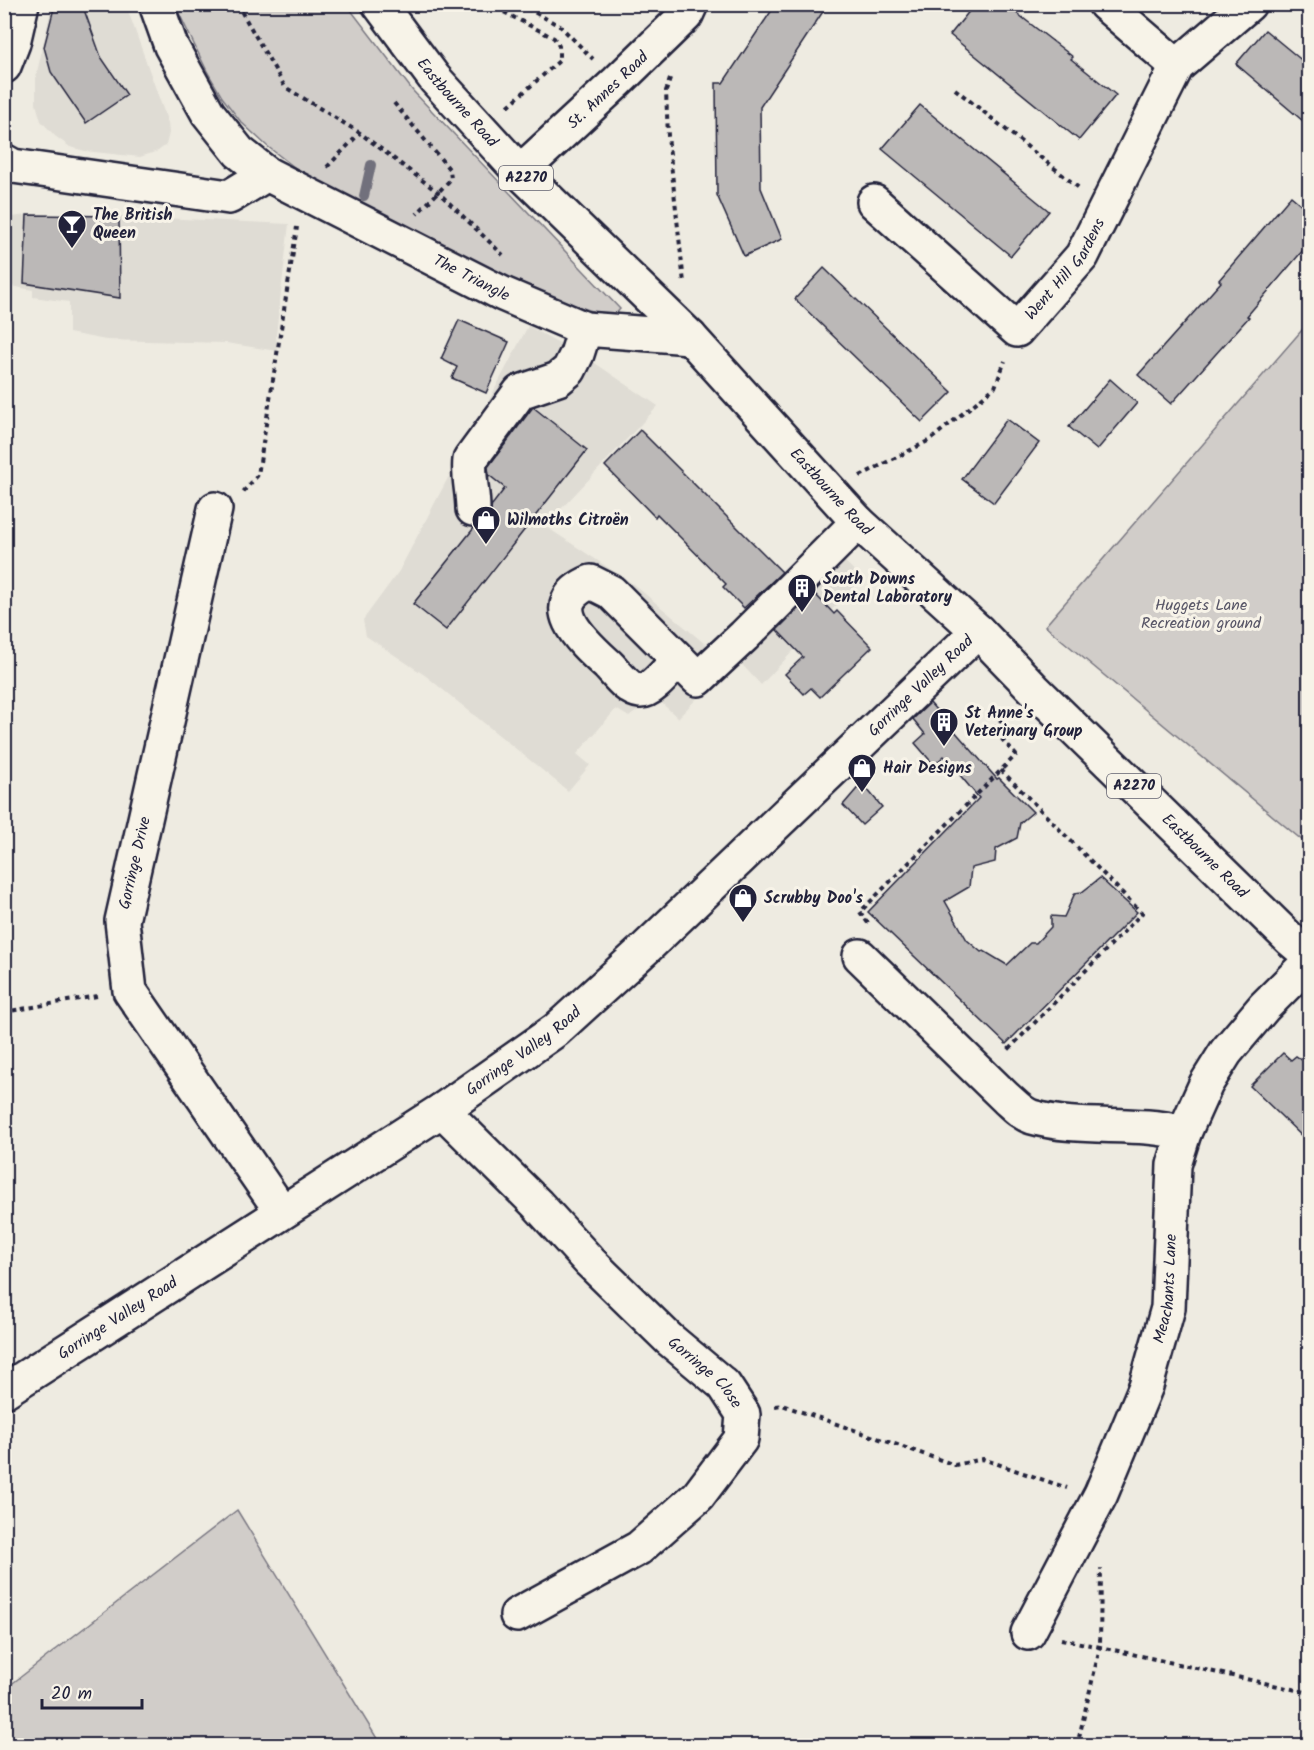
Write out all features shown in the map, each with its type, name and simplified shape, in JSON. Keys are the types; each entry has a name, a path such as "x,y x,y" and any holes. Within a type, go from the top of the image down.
{"street":[{"path":"4,66 13,43 22,4"},
{"name":"The Triangle","path":"156,4 171,46 208,112 239,152 267,174 503,294 585,329 690,337"},
{"name":"Eastbourne Road","path":"379,4 435,79 520,172 690,337 858,522 978,631 1034,689 1310,956"},
{"name":"St. Annes Road","path":"520,172 686,15 691,4"},
{"path":"1105,4 1177,66"},
{"name":"Went Hill Gardens","path":"874,202 1017,330 1082,256 1177,66 1249,4"},
{"path":"4,161 13,166 229,197 267,174"},
{"path":"473,508 473,490 468,473 470,460 520,392 558,379 569,370 585,329"},
{"name":"Gorringe Drive","path":"213,519 122,921 130,991 282,1212"},
{"path":"678,660 698,680 858,522"},
{"name":"Gorringe Valley Road","path":"4,1391 442,1110 556,1030 647,947 978,631"},
{"path":"860,956 982,1076 1030,1116 1073,1123 1161,1127 1184,1133"},
{"name":"Meachants Lane","path":"1028,1633 1099,1499 1146,1386 1168,1308 1174,1165 1184,1133 1206,1084 1226,1052 1264,1007 1310,961"},
{"name":"Gorringe Close","path":"442,1110 537,1204 590,1263 669,1339 724,1385 743,1414 741,1439 698,1496 682,1511 639,1548 517,1616"}],"path":[{"path":"237,4 285,87 360,133 439,193 511,262"},
{"path":"481,129 546,75 559,61 561,54 554,38 488,4"},
{"path":"519,4 560,26 617,82"},
{"path":"673,70 666,91 668,136 690,337"},
{"path":"955,89 1105,209"},
{"path":"394,103 450,170 451,179 439,193"},
{"path":"213,519 258,475 302,192 360,133"},
{"path":"830,491 930,440 995,387 1017,330"},
{"path":"860,956 868,922 860,912 1016,755 993,729 1034,689"},
{"path":"982,1076 1142,913 1001,770"},
{"path":"4,1012 130,991"},
{"path":"743,1414 782,1404 955,1466 983,1459 1099,1499"},
{"path":"1077,1746 1100,1647 1101,1566"},
{"path":"1100,1647 1310,1693"}],"shaded area":[{"path":"52,5 126,5 168,123 169,133 166,145 158,151 140,157 85,151 70,147 55,136 41,121 36,104 36,77"},
{"path":"27,215 119,216 289,224 276,335 277,351 226,343 106,340 69,333 69,302 33,297 33,290 5,285 5,218"},
{"path":"528,326 589,359 658,406 545,526 633,584 716,653 819,537 862,578 761,685 736,658 678,718 655,697 629,717 616,709 577,754 590,765 568,791 426,676 366,636 363,620 399,571"}],"green space":[{"path":"175,5 347,5 413,91 620,309 614,316 571,304 506,276 307,177 241,122 222,97 207,71"},
{"name":"Huggets Lane Recreation ground","path":"1309,322 1309,846 1045,626"},
{"path":"237,1510 381,1745 5,1745 5,1689"}],"building":[{"path":"55,4 82,4 101,57 127,95 86,123 51,72 44,47"},
{"path":"776,4 828,4 760,107 761,188 782,239 744,256 717,195 716,83 723,83"},
{"path":"975,4 1005,4 1073,57 1071,59 1116,95 1079,140 950,35"},
{"path":"1265,30 1310,67 1310,127 1236,64"},
{"path":"920,105 1049,211 1011,256 882,149"},
{"path":"1291,196 1310,212 1310,242 1247,316 1249,317 1171,404 1138,375 1221,282 1219,280"},
{"name":"The British Queen","path":"27,215 119,216 120,298 24,283"},
{"path":"824,268 952,392 922,422 795,299"},
{"path":"459,320 509,342 486,393 452,378 457,367 441,359"},
{"path":"1110,379 1137,403 1097,450 1069,427"},
{"name":"Wilmoths Citroën","path":"533,407 587,450 446,630 413,604 474,528 482,525 489,518 492,505 505,488 489,475 488,467"},
{"path":"1007,419 1039,443 994,503 962,479"},
{"path":"640,430 782,572 744,608 723,587 726,584 657,514 655,517 605,466"},
{"path":"814,593 834,614 837,611 872,647 820,697 811,688 804,694 785,674 803,657 777,630"},
{"path":"930,703 997,779 999,778 1033,812 1020,823 1017,838 996,849 995,862 971,868 969,887 945,901 967,940 981,952 984,951 1007,965 1030,943 1036,943 1051,927 1051,916 1064,917 1075,893 1082,892 1100,878 1137,912 1006,1044 868,912 979,798 944,756 934,765 915,743 925,734 913,719"},
{"name":"Hair Designs","path":"862,783 882,807 862,825 843,805"},
{"path":"1283,1053 1291,1060 1296,1056 1310,1066 1310,1144 1250,1086"}],"waterway":[{"path":"364,196 371,165"}],"place":[{"name":"The British Queen","path":"72,250"},
{"name":"Wilmoths Citroën","path":"486,546"},
{"name":"South Downs Dental Laboratory","path":"802,614"},
{"name":"St Anne's Veterinary Group","path":"944,748"},
{"name":"Hair Designs","path":"862,794"},
{"name":"Scrubby Doo's","path":"743,924"}]}
